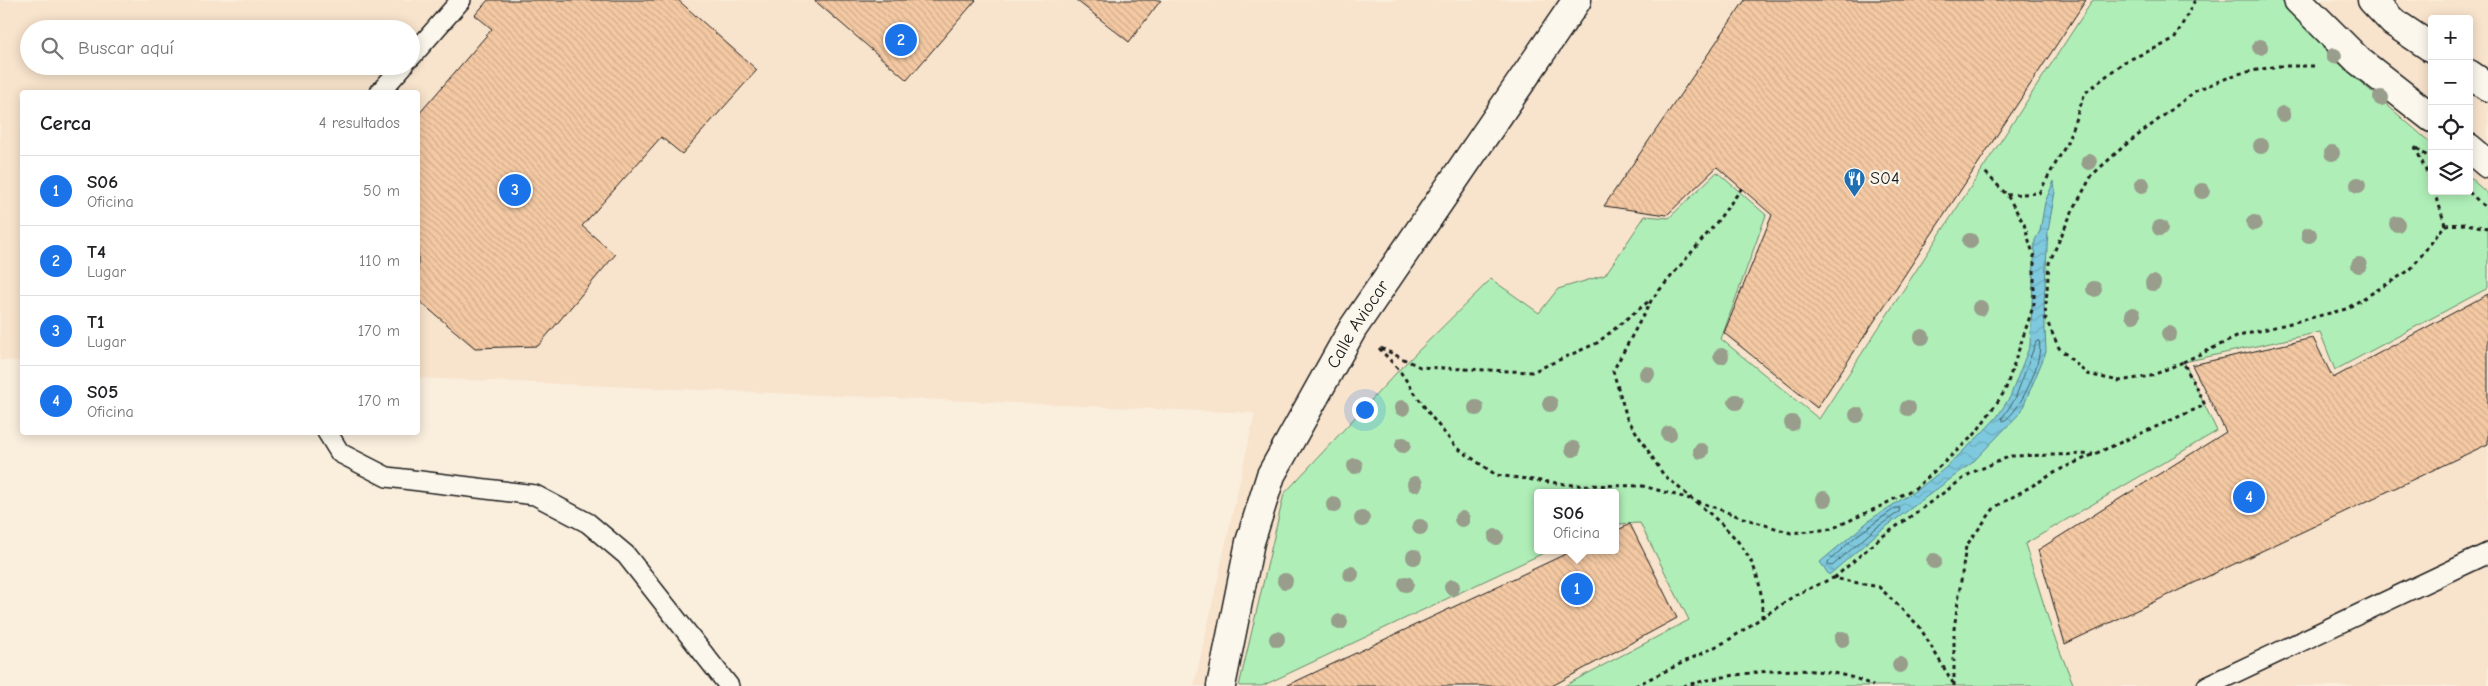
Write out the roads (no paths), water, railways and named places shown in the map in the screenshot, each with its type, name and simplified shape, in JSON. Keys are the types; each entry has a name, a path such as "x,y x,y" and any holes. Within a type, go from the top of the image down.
{"street":[{"name":"Calle Aviocar","path":"1222,686 1250,542 1271,475 1353,328 1577,0"},
{"path":"2298,0 2358,60 2428,115"},
{"path":"2372,0 2393,22 2428,45"},
{"path":"2473,77 2488,87"},
{"path":"2471,150 2488,164"}],"lane":[{"path":"420,47 461,0"},
{"path":"382,90 395,75"},
{"path":"329,435 340,454 387,477 536,495 588,523 626,555 729,686"},
{"path":"2207,686 2488,553"}],"water":[{"path":"2054,181 2055,192 2048,231 2044,304 2046,352 2021,412 1972,463 1879,532 1829,575 1820,562 1871,519 1921,487 1944,469 1997,417 2010,397 2030,345 2035,240 2040,231 2045,202"}],"place":[{"name":"T4","path":"901,40"},
{"name":"T1","path":"515,190"},
{"name":"S04","path":"1854,197"},
{"name":"S05","path":"2249,497"},
{"name":"S06","path":"1577,589"}]}
